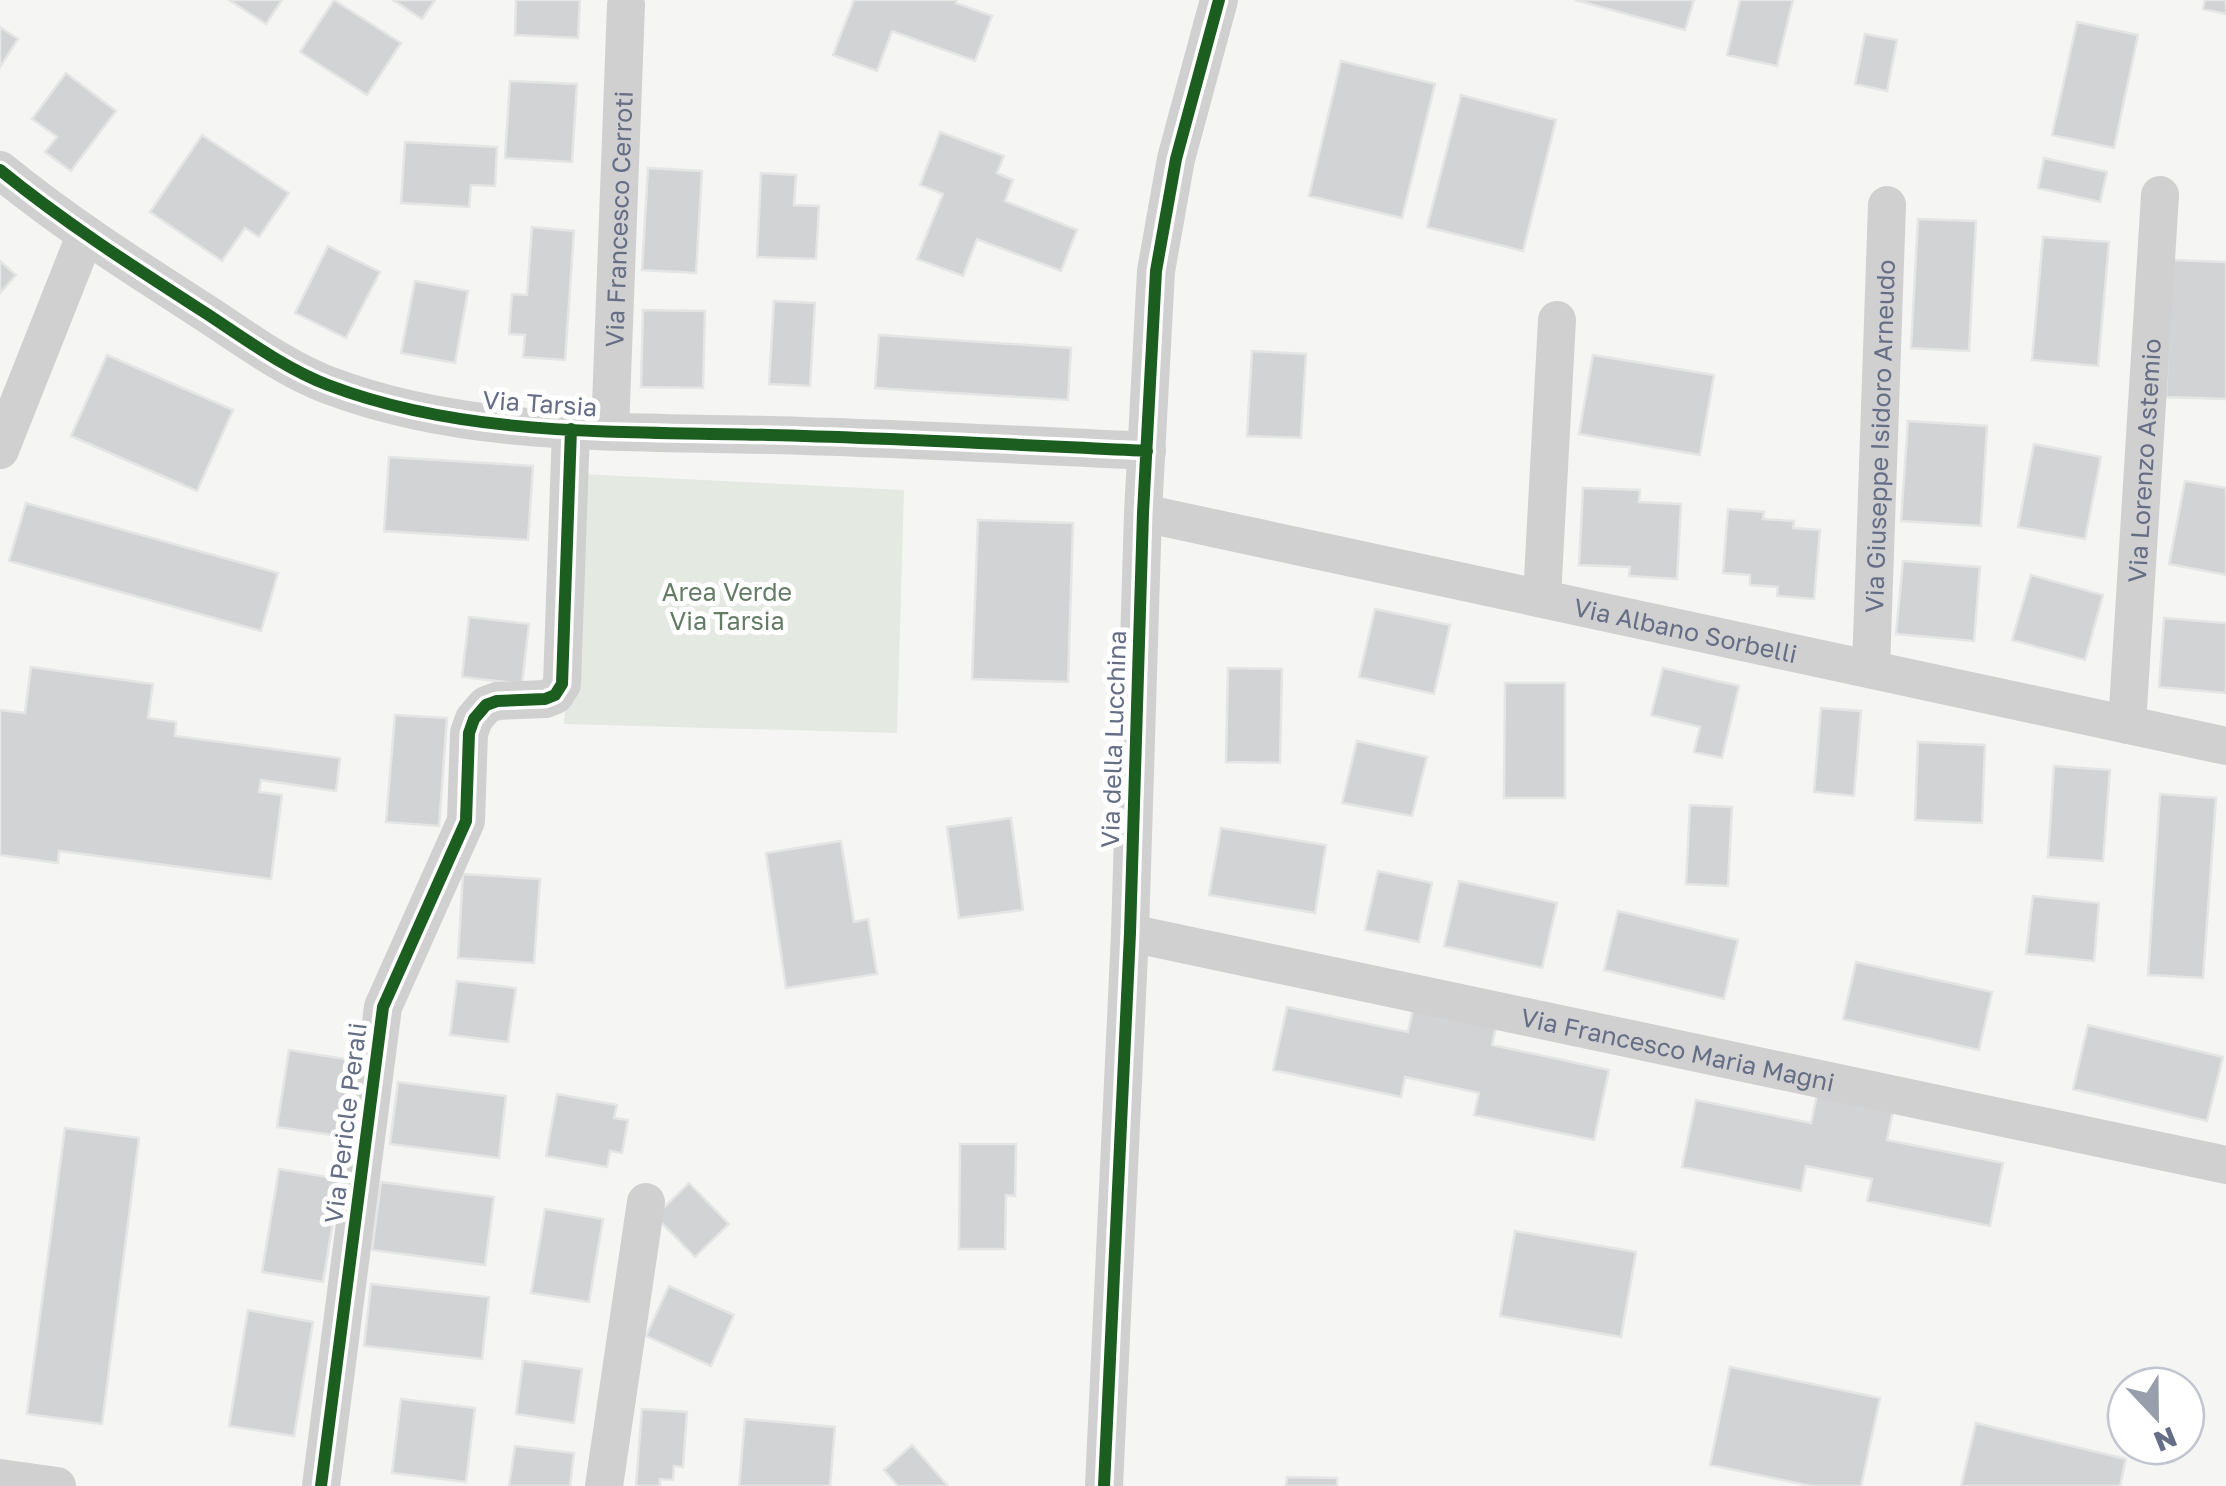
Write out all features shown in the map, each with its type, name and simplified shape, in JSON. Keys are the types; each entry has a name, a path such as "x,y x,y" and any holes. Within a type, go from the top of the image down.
{"street":[{"name":"Via della Lucchina","path":"1104,1486 1130,934 1143,513 1160,240 1176,160 1219,0"},
{"name":"Via Francesco Cerroti","path":"610,431 626,5"},
{"name":"Via Tarsia","path":"0,170 85,236 270,354 326,384 450,418 610,431 873,438 1147,452"},
{"name":"Via Lorenzo Astemio","path":"2128,724 2160,195"},
{"name":"Via Giuseppe Isidoro Arneudo","path":"1871,668 1887,205"},
{"path":"0,450 85,236"},
{"path":"1542,597 1557,320"},
{"name":"Via Pericle Perali","path":"322,1486 383,1007 466,822 474,719 497,701 542,700 554,695 562,684 572,429"},
{"name":"Via Albano Sorbelli","path":"1143,513 2226,746"},
{"name":"Via Francesco Maria Magni","path":"1130,934 2226,1165"},
{"path":"604,1486 646,1202"},
{"path":"0,1478 57,1486"}],"green space":[{"name":"Area Verde Via Tarsia","path":"581,474 904,490 897,733 564,724"}],"building":[{"path":"229,0 282,0 266,24"},
{"path":"334,0 401,43 367,95 300,52"},
{"path":"393,0 435,0 422,19"},
{"path":"516,0 580,0 578,38 515,35"},
{"path":"854,0 957,0 956,3 992,16 975,61 892,31 877,71 833,55"},
{"path":"1575,0 1694,0 1685,30"},
{"path":"1740,0 1793,0 1777,66 1727,55"},
{"path":"2205,0 2226,0 2226,14 2203,9"},
{"path":"2077,22 2138,35 2114,148 2052,135"},
{"path":"0,27 18,39 0,67"},
{"path":"1865,34 1897,40 1887,91 1855,84"},
{"path":"1341,61 1435,84 1402,218 1309,196"},
{"path":"66,73 116,111 71,171 45,152 57,137 32,119"},
{"path":"510,81 577,84 572,162 505,158"},
{"path":"1461,95 1556,120 1523,251 1427,227"},
{"path":"940,132 1004,156 997,173 1013,180 1005,201 1077,230 1061,271 977,239 963,276 917,259 943,194 920,185"},
{"path":"202,135 289,193 259,237 245,228 222,261 150,212"},
{"path":"405,142 497,147 495,186 471,185 469,207 401,203"},
{"path":"2044,158 2107,172 2100,202 2038,188"},
{"path":"648,168 702,171 696,273 642,270"},
{"path":"761,173 796,175 794,205 819,206 816,259 757,257"},
{"path":"1918,219 1976,221 1969,351 1911,348"},
{"path":"532,227 574,231 565,360 523,357 525,335 509,334 512,294 527,295"},
{"path":"2043,237 2109,242 2098,366 2032,360"},
{"path":"328,246 380,272 346,338 295,313"},
{"path":"2172,260 2226,262 2226,399 2166,397"},
{"path":"0,261 16,275 0,293"},
{"path":"415,281 468,291 455,363 401,353"},
{"path":"774,301 815,303 810,386 769,384"},
{"path":"643,310 705,311 703,388 641,387"},
{"path":"879,335 1071,348 1068,400 875,388"},
{"path":"1252,351 1306,354 1301,438 1247,436"},
{"path":"107,355 233,410 197,491 71,436"},
{"path":"1593,355 1714,375 1700,455 1579,434"},
{"path":"1908,421 1987,426 1981,526 1901,521"},
{"path":"2034,444 2101,457 2085,539 2018,527"},
{"path":"389,457 533,466 528,540 384,531"},
{"path":"2185,481 2226,488 2226,575 2169,564"},
{"path":"1583,488 1640,490 1639,502 1681,504 1677,579 1629,576 1630,567 1579,565"},
{"path":"26,503 278,573 261,631 9,561"},
{"path":"1728,509 1764,512 1763,519 1794,521 1793,528 1820,530 1814,599 1777,596 1778,587 1750,585 1750,575 1723,573"},
{"path":"978,520 1073,523 1068,682 972,679"},
{"path":"1903,561 1980,567 1974,641 1896,634"},
{"path":"2031,575 2103,595 2085,660 2012,640"},
{"path":"1375,609 1450,625 1434,694 1359,677"},
{"path":"469,617 529,624 522,684 462,677"},
{"path":"2164,618 2226,623 2226,693 2159,687"},
{"path":"31,667 153,684 148,718 176,722 175,736 340,758 336,791 261,780 259,792 282,795 271,879 59,851 58,863 0,855 0,710 25,713"},
{"path":"1228,668 1282,669 1280,763 1226,762"},
{"path":"1663,668 1739,686 1722,758 1694,752 1700,727 1651,715"},
{"path":"1505,683 1565,683 1565,798 1504,798"},
{"path":"1821,708 1861,711 1854,796 1814,792"},
{"path":"395,715 447,718 439,826 386,822"},
{"path":"1357,741 1427,757 1412,816 1342,803"},
{"path":"1918,742 1985,745 1982,823 1915,820"},
{"path":"2054,766 2110,770 2103,861 2048,857"},
{"path":"2160,794 2216,798 2203,978 2148,975"},
{"path":"1690,805 1732,807 1728,886 1686,884"},
{"path":"1011,818 1023,910 959,918 947,827"},
{"path":"1221,828 1326,845 1315,913 1209,895"},
{"path":"841,841 854,922 868,919 877,974 786,988 766,853"},
{"path":"1378,871 1432,883 1419,942 1365,930"},
{"path":"463,874 540,879 534,963 458,958"},
{"path":"1459,881 1557,903 1542,968 1444,946"},
{"path":"2033,896 2099,903 2094,961 2026,954"},
{"path":"1618,911 1738,940 1724,999 1604,970"},
{"path":"1856,962 1992,992 1979,1050 1843,1019"},
{"path":"457,981 516,988 508,1042 450,1035"},
{"path":"1287,1007 1408,1032 1413,1009 1496,1027 1492,1045 1609,1070 1594,1140 1474,1115 1479,1093 1405,1077 1401,1097 1273,1070"},
{"path":"2088,1025 2223,1057 2207,1121 2073,1089"},
{"path":"289,1050 351,1060 339,1136 277,1127"},
{"path":"398,1082 506,1096 499,1158 390,1144"},
{"path":"557,1094 617,1105 614,1118 628,1120 622,1153 610,1151 607,1167 546,1156"},
{"path":"1817,1095 1893,1111 1887,1140 2003,1163 1990,1226 1867,1201 1872,1179 1806,1166 1801,1191 1682,1167 1696,1100 1811,1123"},
{"path":"65,1128 139,1138 102,1424 27,1414"},
{"path":"960,1144 1016,1144 1015,1196 1006,1195 1005,1249 959,1249"},
{"path":"279,1169 340,1179 323,1282 262,1272"},
{"path":"381,1182 494,1197 485,1265 372,1250"},
{"path":"689,1183 729,1224 695,1257 655,1216"},
{"path":"545,1209 603,1219 589,1302 531,1293"},
{"path":"1515,1231 1636,1252 1621,1337 1500,1316"},
{"path":"371,1284 489,1297 482,1359 364,1346"},
{"path":"669,1286 734,1315 711,1366 646,1336"},
{"path":"248,1310 313,1322 294,1436 229,1426"},
{"path":"523,1361 582,1369 574,1423 516,1414"},
{"path":"1730,1367 1880,1398 1861,1486 1812,1486 1710,1465"},
{"path":"401,1399 475,1408 466,1482 392,1473"},
{"path":"642,1409 687,1412 683,1467 674,1466 673,1480 660,1479 660,1486 636,1486"},
{"path":"745,1419 835,1427 830,1486 739,1486"},
{"path":"1976,1423 2106,1454 2106,1466 2124,1466 2120,1486 1961,1486"},
{"path":"912,1445 948,1486 898,1486 884,1470"},
{"path":"515,1446 574,1453 570,1486 509,1486"},
{"path":"1287,1477 1337,1478 1337,1486 1286,1486"}],"cycle path":[{"path":"1104,1486 1156,271 1176,159 1219,0"},
{"path":"0,170 100,244 264,352 328,385 381,402 435,415 546,428 1147,451"},
{"path":"321,1486 383,1007 466,821 469,733 474,719 486,705 545,699 555,695 562,684 571,429"}]}
